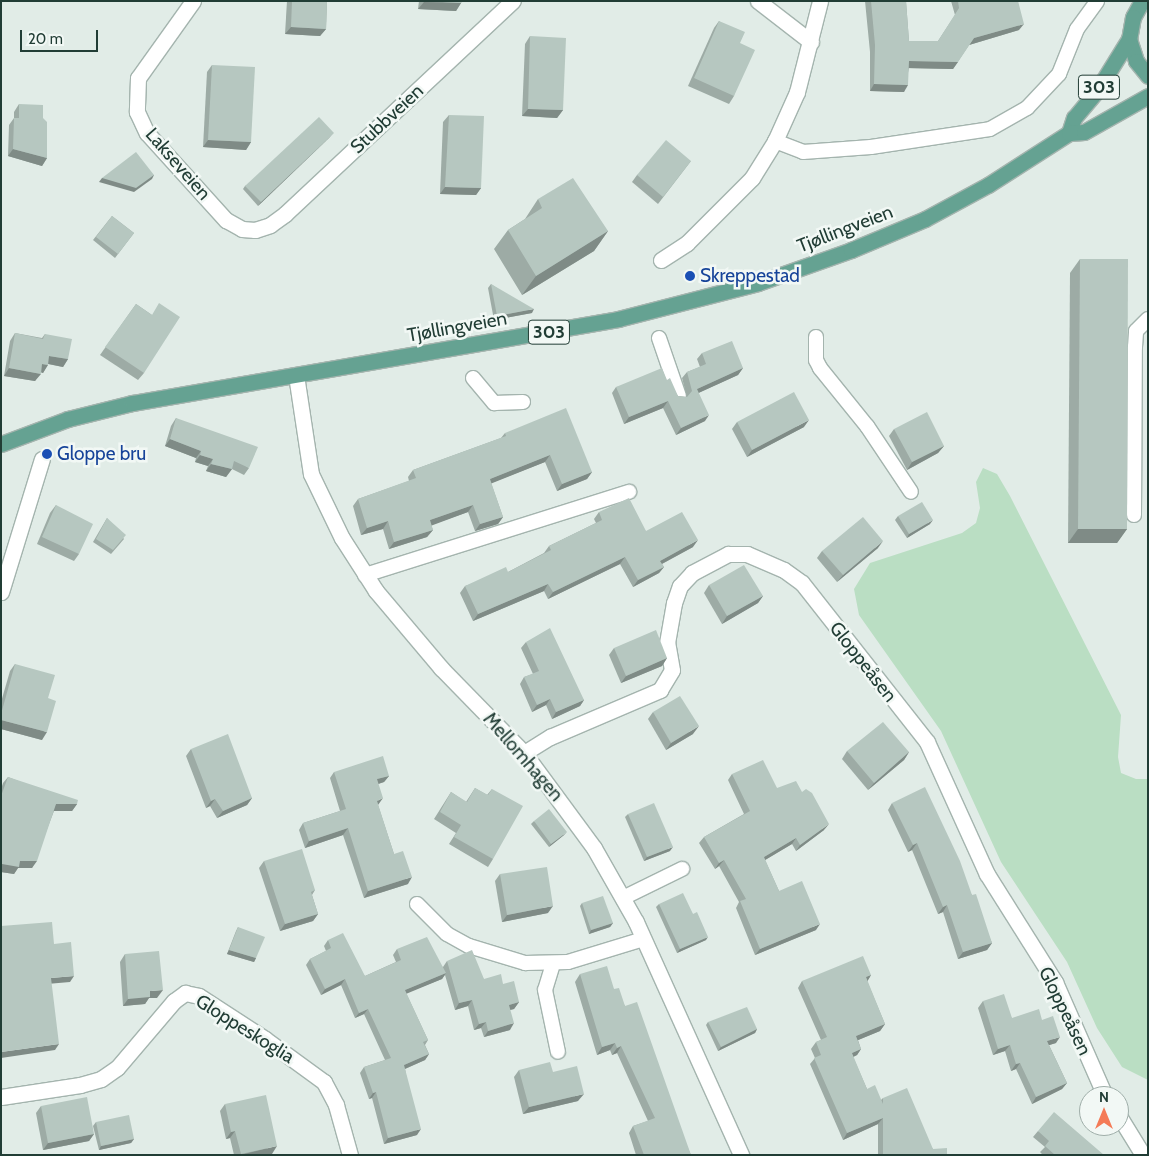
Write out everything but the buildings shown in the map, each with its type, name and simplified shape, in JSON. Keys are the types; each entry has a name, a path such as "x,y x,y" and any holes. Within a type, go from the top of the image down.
{"main road":[{"name":"303","path":"1142,1 1133,18 1130,38 1136,61 1148,76"},
{"name":"303","path":"1069,134 1074,118 1098,89 1130,38"},
{"name":"Tjøllingveien","path":"1,444 68,419 132,403 618,319 758,282 851,250 925,218 988,185 1069,134 1084,132 1148,96"}],"street":[{"name":"Lakseveien","path":"193,1 138,78 137,112 147,134 226,220 242,229 255,230"},
{"name":"Stubbveien","path":"255,230 270,225 285,214 513,1"},
{"path":"758,1 811,42"},
{"path":"662,260 687,243 752,178 775,141 797,92 820,1"},
{"name":"Mellomhagen","path":"296,375 311,474 342,538 365,575 441,668 524,752 594,848 643,939 741,1155"},
{"path":"1,592 42,459"},
{"name":"Gloppeåsen","path":"524,752 550,737 660,690 672,670 668,636 674,604 680,586 692,573 720,558 738,554 766,559 802,583 927,742 987,874 1055,982 1101,1086"},
{"name":"Gloppeskoglia","path":"1,1097 80,1086 101,1079 117,1068 174,1001 185,993 199,996 265,1039 324,1082 336,1105 350,1155"},
{"path":"1129,1132 1143,1155"}],"lane":[{"path":"775,141 803,152 880,146 990,129 1027,108 1059,74 1078,29 1097,1"},
{"path":"1134,515 1136,331 1148,319"},
{"path":"816,337 816,360 820,368 867,426 911,492"},
{"path":"659,338 679,396"},
{"path":"473,378 494,403 523,402"},
{"path":"365,575 628,492"},
{"path":"622,898 682,869"},
{"path":"417,904 447,934 469,946 525,963 553,964 643,939"},
{"path":"553,964 545,990 558,1052"}],"green space":[{"path":"983,468 997,474 1010,496 1121,715 1118,757 1121,773 1136,779 1148,779 1148,1080 1122,1067 1097,1028 1067,962 1001,862 941,731 859,615 854,589 870,563 962,533 976,523 980,508 976,482"}],"place":[{"name":"Skreppestad","path":"690,276"},
{"name":"Gloppe bru","path":"47,454"}]}
